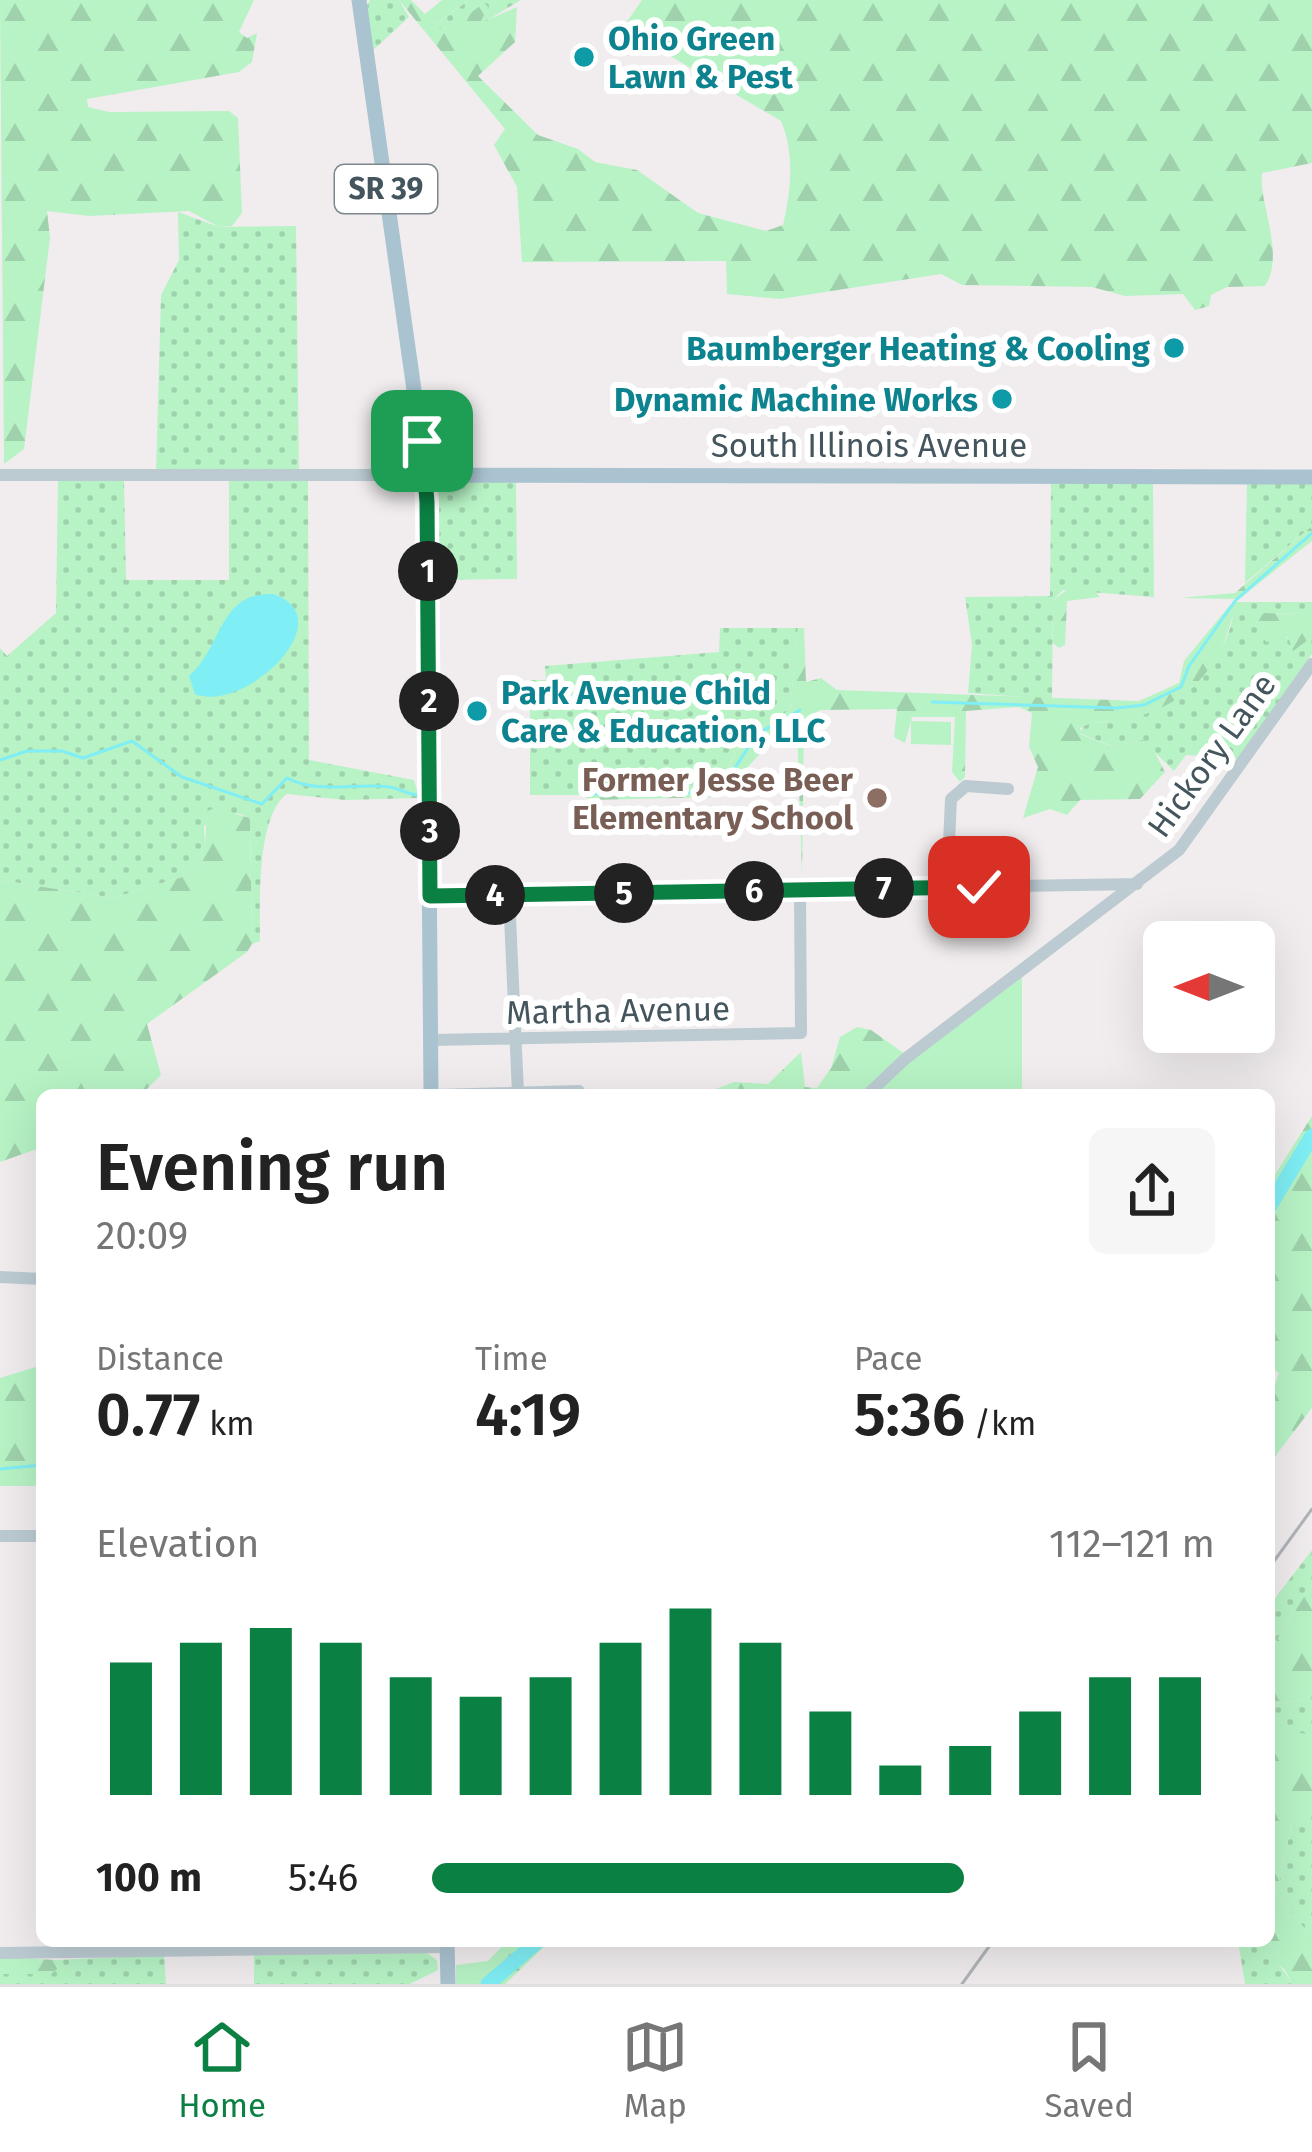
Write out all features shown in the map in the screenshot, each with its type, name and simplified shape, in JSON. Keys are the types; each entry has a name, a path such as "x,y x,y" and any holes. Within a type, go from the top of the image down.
{"main road":[{"name":"SR 39","path":"359,0 426,475 433,1089"},
{"name":"South Illinois Avenue","path":"426,475 1312,477"},
{"path":"447,1947 448,1984"}],"street":[{"path":"0,476 426,475"},
{"name":"Hickory Lane","path":"873,1089 905,1059 1137,884 1201,826 1312,664"},
{"path":"947,887 951,799 966,786 1008,789"},
{"path":"430,896 1137,884"},
{"name":"Martha Avenue","path":"430,1040 805,1030 800,890"},
{"path":"508,895 518,1089"},
{"path":"0,1277 36,1279"},
{"path":"0,1536 36,1537"},
{"path":"0,1953 298,1947"}],"green space":[{"path":"0,0 254,0 239,32 247,38 257,33 252,62 239,72 87,99 88,107 109,112 229,111 238,118 242,213 232,226 219,227 189,211 89,216 47,211 50,238 24,449 4,464"},
{"path":"370,0 399,0 409,17 371,52 365,9"},
{"path":"399,0 411,0 425,14 442,0 469,0 436,24 444,33 484,3 488,7 480,23 517,7 515,42 478,76 538,135 578,149 595,162 637,170 698,213 766,231 783,225 788,199 790,159 781,121 672,57 650,30 626,23 642,0 1312,0 1312,163 1262,173 1273,259 1265,286 1227,287 1211,295 1209,306 1195,310 1183,294 1125,296 1092,287 962,285 941,274 780,299 727,294 726,261 522,262 517,187 494,145 505,129"},
{"path":"469,0 521,0 484,22 444,34 435,25"},
{"path":"178,212 219,227 296,226 299,472 156,471 161,295 179,260"},
{"path":"58,480 124,481 126,580 229,580 229,481 308,481 309,760 414,780 419,798 345,800 287,794 277,805 265,840 260,941 252,944 250,819 238,814 221,816 204,826 205,845 189,875 113,898 0,880 0,648 7,656 56,613"},
{"path":"434,480 516,480 517,579 435,580"},
{"path":"1051,480 1153,481 1154,597 1063,590 1053,600 1052,699 968,693 972,645 965,597 1050,596"},
{"path":"1247,482 1312,483 1312,526 1245,583"},
{"path":"1312,526 1312,541 1239,599 1179,598 1235,593"},
{"path":"1068,589 1095,591 1100,597 1067,601 1065,645 1059,648 1053,643 1053,600"},
{"path":"1234,602 1312,602 1312,614 1264,613 1290,641 1312,637 1312,654 1240,759 1186,755 1174,771 1142,740 1114,747 1079,733 1085,724 1138,715 1181,694 1223,644"},
{"path":"1230,605 1235,605 1223,644 1189,690 1135,717 1080,728 1080,734 1113,747 1142,740 1150,743 1165,772 1140,799 1080,800 1067,815 1050,809 1023,818 1038,767 1029,747 1032,713 1019,707 966,711 965,777 960,782 952,772 955,717 912,717 905,743 894,737 897,709 820,710 804,720 802,876 797,726 792,719 720,797 592,800 580,795 585,785 633,776 680,786 709,783 728,769 742,738 790,710 798,628 804,628 806,682 821,678 837,690 1139,701 1179,683 1184,661"},
{"path":"1264,613 1312,614 1312,637 1293,651 1288,637 1266,642 1256,622"},
{"path":"720,628 798,628 790,710 742,738 728,768 709,783 680,786 633,776 581,789 580,795 530,795 530,680 546,680 545,666 719,652"},
{"path":"911,721 951,722 951,745 911,744"},
{"path":"215,808 250,818 252,944 147,1024 161,1075 147,1089 36,1089 36,1151 0,1162 0,880 113,898 189,875 205,845 207,811"},
{"path":"1022,977 1022,1089 878,1089"},
{"path":"857,1027 871,1030 905,1054 867,1089 716,1089 734,1082 768,1084 801,1052 805,1087 817,1088 831,1068 840,1037"},
{"path":"1312,1116 1312,1408 1275,1456 1279,1373 1275,1370 1275,1175"},
{"path":"36,1367 36,1486 0,1486 0,1378"},
{"path":"1312,1550 1312,1584 1275,1643 1275,1598"},
{"path":"1312,1584 1312,1692 1306,1700 1275,1704 1275,1643"},
{"path":"1312,1692 1312,1735 1275,1732 1275,1704 1306,1700"},
{"path":"1275,1728 1312,1735 1312,1798 1291,1827 1277,1894 1312,1938 1312,1984 1292,1984 1285,1970 1256,1947 1275,1947"},
{"path":"1312,1798 1312,1938 1277,1894 1291,1827"},
{"path":"501,1947 544,1947 505,1984 456,1984 456,1965 488,1961"},
{"path":"1239,1947 1257,1947 1270,1956 1292,1984 1245,1984"},
{"path":"424,1951 437,1960 438,1970 410,1984 254,1984 254,1953"},
{"path":"164,1955 166,1984 0,1984 0,1974 51,1974 57,1960"},
{"path":"0,1957 57,1960 57,1969 51,1974 0,1974"}],"water":[{"path":"273,594 292,606 298,623 280,660 238,690 216,696 195,694 189,676 231,611 255,596"}],"waterway":[{"path":"1235,601 1312,533"},
{"path":"932,702 1144,705 1181,687 1189,666 1235,601"},
{"path":"585,794 707,792 729,777 757,734 800,710"},
{"path":"0,760 27,751 62,751 83,758 132,741 182,777 262,804 287,778 312,786 390,787 418,795"},
{"path":"1275,1197 1312,1136"},
{"path":"0,1469 36,1466"},
{"path":"488,1984 531,1947"}],"railway":[{"path":"1275,1560 1312,1509"},
{"path":"962,1984 989,1947"}],"place":[{"name":"Ohio Green Lawn & Pest","path":"584,57"},
{"name":"Baumberger Heating & Cooling","path":"1174,348"},
{"name":"Dynamic Machine Works","path":"1002,399"},
{"name":"Park Avenue Child Care & Education, LLC","path":"477,711"},
{"name":"Former Jesse Beer Elementary School","path":"877,798"}],"route":[{"path":"422,441 427,502 430,896 979,887"}]}
